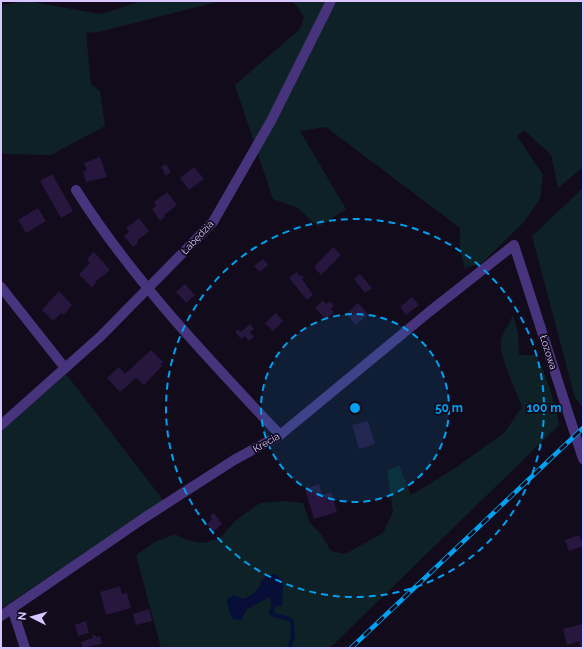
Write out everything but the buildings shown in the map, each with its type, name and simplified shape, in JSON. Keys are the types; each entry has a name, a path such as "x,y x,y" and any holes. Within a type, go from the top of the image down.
{"street":[{"name":"Łabędzia","path":"1,425 101,336 148,290 213,222 272,121 331,1"},
{"path":"76,190 97,223 148,290 280,435"},
{"name":"Krecia","path":"1,616 144,518 234,460 280,435 428,312 514,245"},
{"name":"Łozowa","path":"514,245 583,459"},
{"path":"1,287 66,368"},
{"path":"12,608 25,648"}],"green space":[{"path":"27,1 101,14 142,1 221,1 98,32 86,33 91,84 100,91 105,126 51,155 4,154 1,152 1,5"},
{"path":"293,1 583,1 583,167 558,188 551,155 524,130 517,136 543,175 540,199 523,223 482,263 465,268 460,251 460,228 326,127 300,131 346,209 318,227 298,208 273,199 235,85 300,29 304,17"},
{"path":"583,188 582,406 575,398 532,236"},
{"path":"513,315 518,333 519,355 535,355 544,372 550,389 559,425 335,643 329,648 161,648 136,555 155,542 175,534 187,540 203,543 219,539 236,520 260,503 286,501 303,503 310,523 321,534 331,551 345,554 383,533 393,512 387,471 399,465 411,495 452,470 504,433 522,407 505,364 501,348 501,341 504,331"},
{"path":"66,374 163,500 1,609 1,432"}],"shaded area":[{"path":"276,574 283,582 282,607 271,604 270,597 247,609 241,620 233,619 229,611 227,600 234,595 243,599 249,596 258,589 264,578"}],"waterway":[{"path":"274,605 271,613 292,621 293,637 289,648"}],"railway":[{"path":"351,648 583,428"}]}
